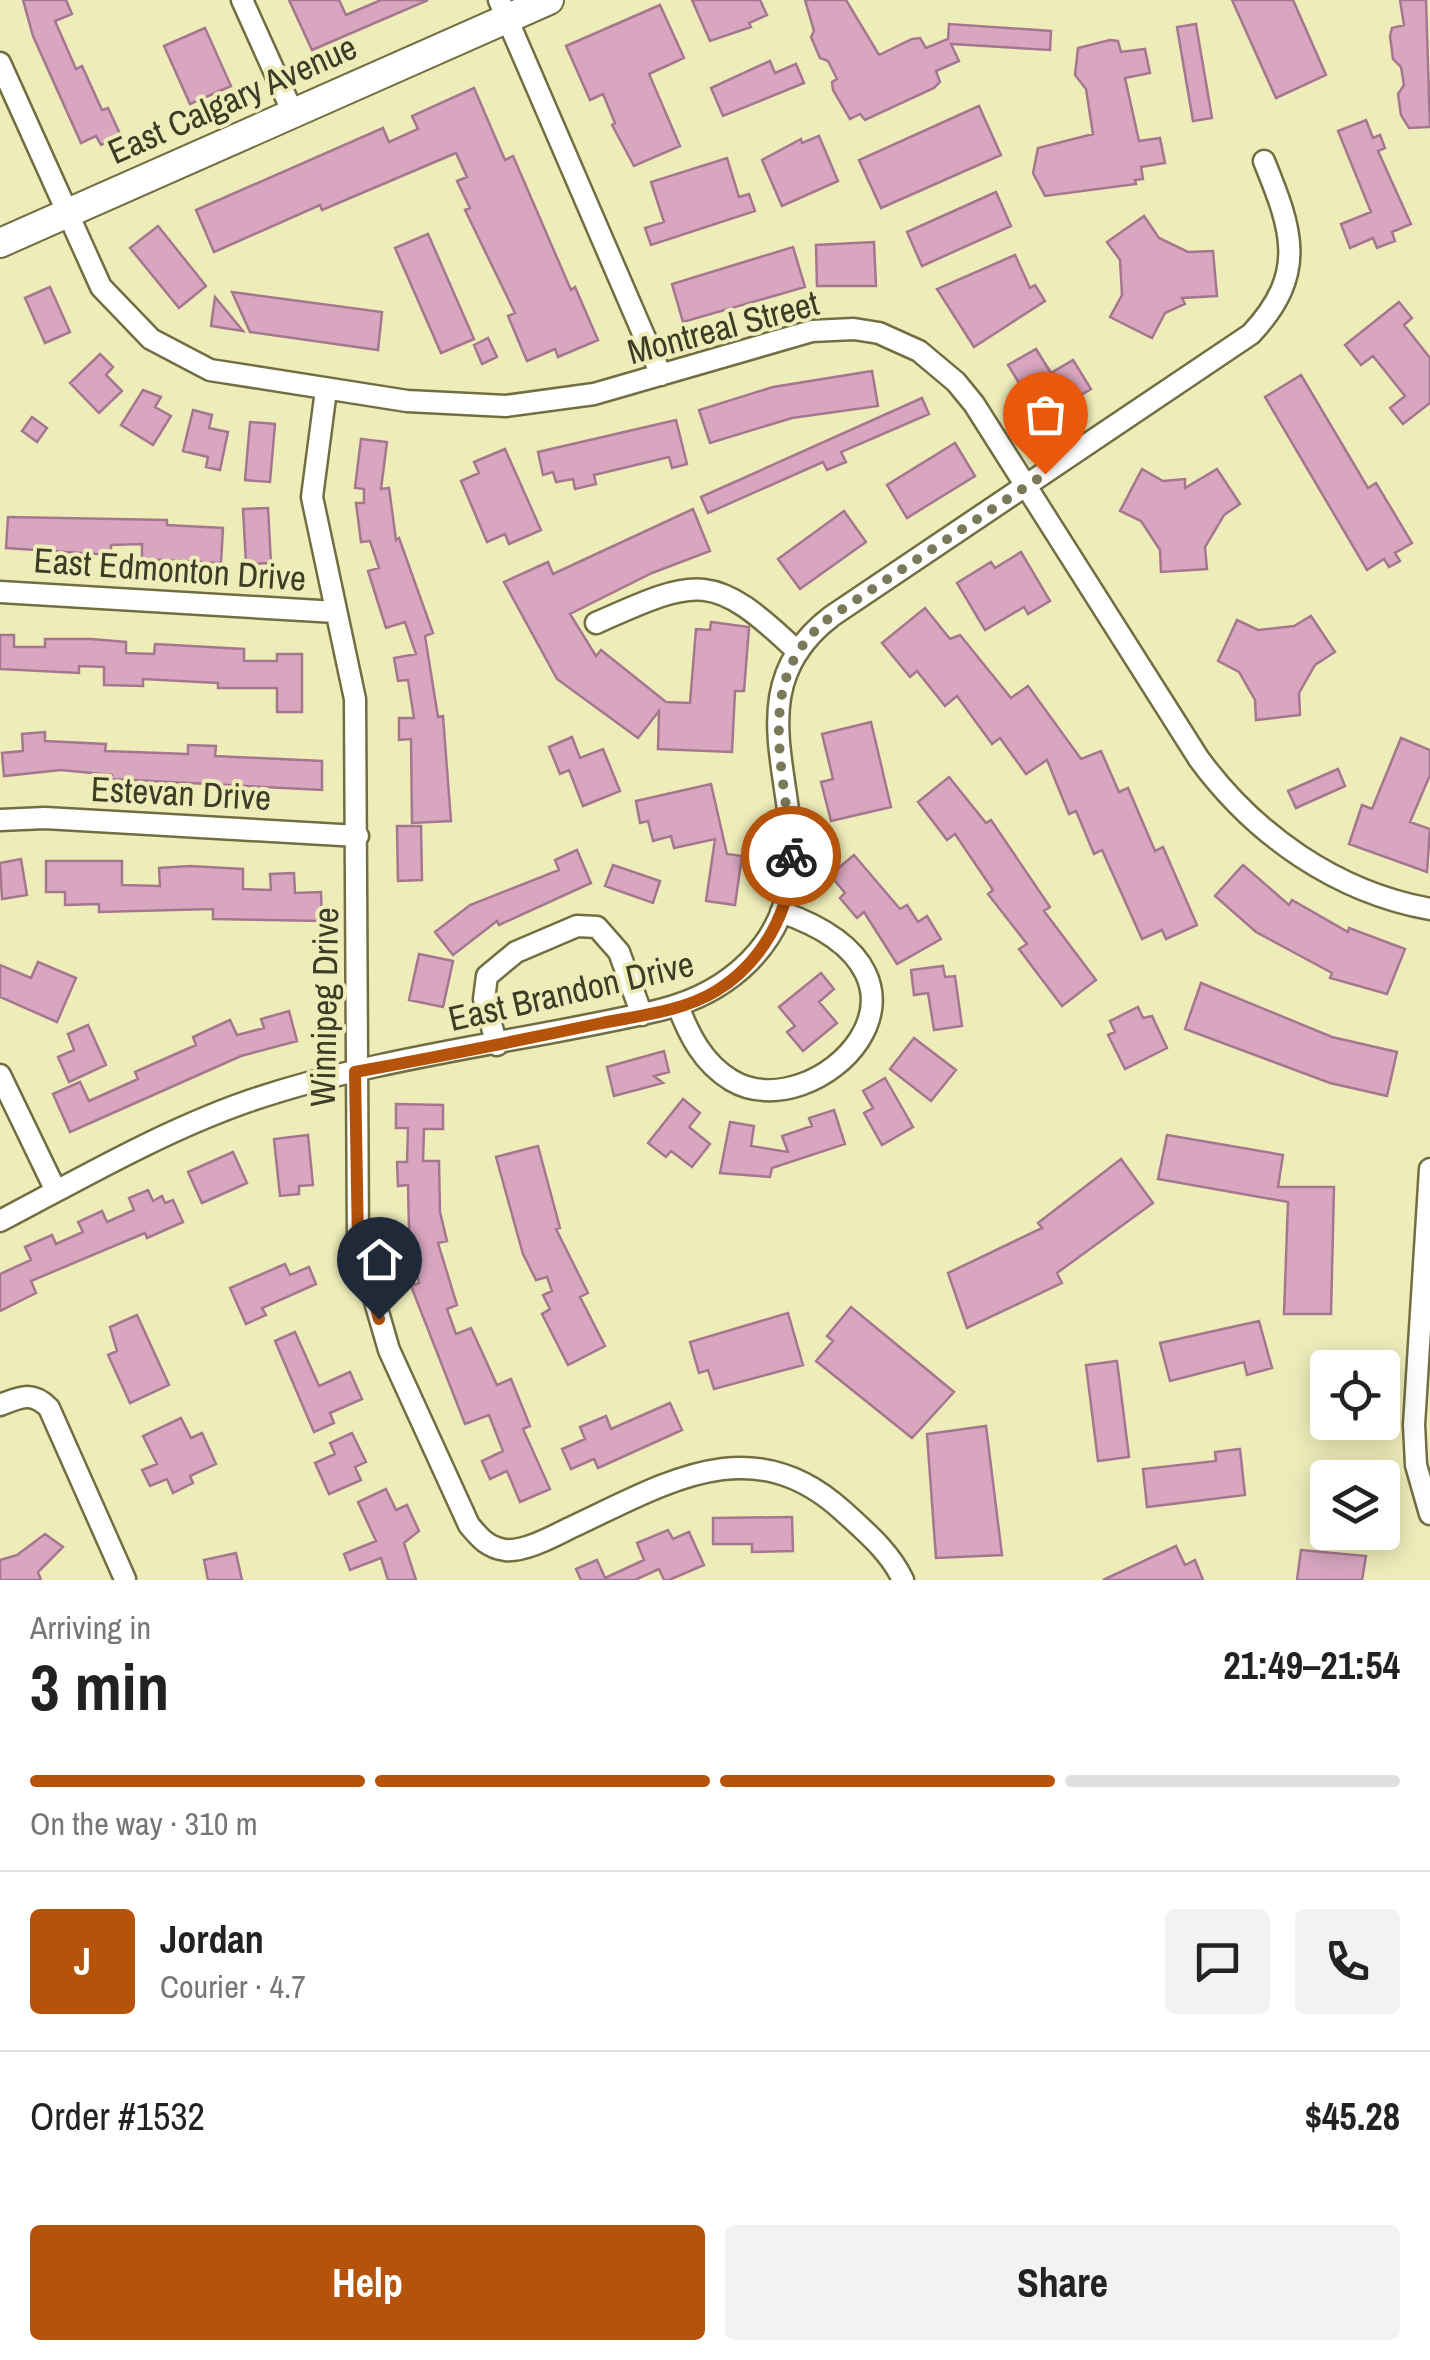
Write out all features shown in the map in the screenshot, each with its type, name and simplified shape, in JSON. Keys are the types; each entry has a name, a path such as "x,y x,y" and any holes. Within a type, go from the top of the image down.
{"street":[{"path":"242,0 293,113"},
{"name":"East Calgary Avenue","path":"0,243 293,113 503,9 549,0"},
{"path":"503,9 661,375"},
{"name":"Montreal Street","path":"0,63 109,298 164,348 228,375 441,405 506,406 565,400 812,331 879,332 919,351 956,382 1200,758 1231,798 1266,830 1335,877 1380,896 1430,909"},
{"name":"East Brandon Drive","path":"0,1221 243,1103 355,1072 678,1006 711,994 743,970 781,912 792,867 776,722 783,685 798,652 832,616 1214,362 1264,320 1283,290 1291,253 1286,214 1264,161"},
{"name":"Winnipeg Drive","path":"326,390 312,497 356,699 358,1243 389,1350 469,1525 486,1544 509,1551 699,1472 747,1466 796,1477 824,1494 886,1552 903,1580"},
{"path":"596,622 669,591 705,587 734,598 798,652"},
{"name":"East Edmonton Drive","path":"0,592 336,612"},
{"name":"Estevan Drive","path":"0,820 45,818 358,836"},
{"path":"678,1006 703,1056 730,1080 746,1087 775,1088 805,1081 855,1050 870,1021 872,1004 864,972 834,934 781,912"},
{"path":"496,1045 484,998 488,976 516,952 576,926 597,927 612,940 642,1014"},
{"path":"0,1075 56,1191"},
{"path":"1430,1169 1414,1445 1430,1514"},
{"path":"0,1406 25,1395 39,1398 50,1408 125,1579"}],"building":[{"path":"23,0 66,0 72,14 55,21 76,69 82,66 102,110 108,108 121,136 101,145 96,136 81,143 33,36"},
{"path":"289,0 339,0 346,15 381,0 428,0 312,50"},
{"path":"692,0 760,0 767,15 749,23 751,27 710,41"},
{"path":"805,0 846,0 879,55 912,39 920,38 926,48 948,39 949,24 1051,31 1050,50 951,44 959,61 936,71 940,82 934,88 865,120 860,114 850,119 833,90 832,82 837,79 828,61 820,58 811,37 814,31"},
{"path":"1232,0 1293,0 1326,75 1276,98"},
{"path":"1400,0 1426,0 1430,127 1409,128 1401,115 1398,94 1404,85 1401,67 1393,59 1390,36 1392,28 1404,25"},
{"path":"660,5 684,58 649,74 680,146 634,166 612,125 615,123 603,94 590,100 566,46"},
{"path":"1196,24 1212,118 1193,121 1177,27"},
{"path":"205,28 231,86 190,104 164,46"},
{"path":"1118,41 1121,52 1145,49 1150,73 1125,78 1139,141 1160,138 1165,163 1141,167 1143,179 1135,180 1136,184 1045,196 1033,173 1038,148 1093,134 1086,89 1075,75 1078,48"},
{"path":"770,61 775,73 796,64 804,83 723,116 711,88"},
{"path":"474,88 505,160 513,156 571,290 575,287 598,340 558,357 555,349 527,361 508,316 515,313 465,210 470,208 457,181 467,177 456,153 322,210 320,205 214,252 196,210 383,128 389,142 418,129 412,116"},
{"path":"979,106 1001,155 881,208 859,160"},
{"path":"1366,120 1373,138 1380,135 1385,148 1378,151 1411,224 1392,232 1395,241 1377,248 1373,238 1350,248 1341,224 1371,212 1338,131"},
{"path":"819,136 838,181 782,206 762,160 801,139 802,143"},
{"path":"727,158 739,197 749,194 755,211 651,245 645,228 664,222 651,182"},
{"path":"996,192 1011,226 922,266 907,232"},
{"path":"1144,216 1159,238 1188,252 1213,251 1217,296 1182,298 1185,304 1165,313 1152,338 1110,317 1122,295 1120,260 1107,242"},
{"path":"158,226 206,286 179,308 130,248"},
{"path":"428,234 474,339 441,353 395,248"},
{"path":"874,242 876,286 817,286 816,245"},
{"path":"793,247 805,287 683,322 672,284"},
{"path":"1015,255 1030,288 1035,285 1045,301 974,347 937,289"},
{"path":"50,287 70,332 45,343 25,298"},
{"path":"232,292 382,312 378,350 250,332"},
{"path":"215,297 243,331 211,326"},
{"path":"1399,302 1412,318 1404,325 1430,358 1430,403 1403,424 1390,408 1405,396 1373,356 1361,365 1345,345"},
{"path":"488,338 497,357 482,364 474,345"},
{"path":"1036,349 1051,373 1073,360 1091,389 1041,419 1008,365"},
{"path":"100,354 113,367 106,375 122,391 99,413 70,383"},
{"path":"872,371 878,406 792,418 710,443 699,410 773,387"},
{"path":"1301,375 1368,488 1376,483 1412,543 1395,553 1400,561 1389,567 1384,559 1367,570 1265,397"},
{"path":"143,390 161,397 155,407 171,416 153,445 121,425"},
{"path":"922,398 929,414 841,452 846,462 827,470 823,462 708,513 701,497"},
{"path":"193,410 212,415 209,428 228,432 220,470 206,467 208,457 183,451"},
{"path":"32,417 47,428 37,442 22,431"},
{"path":"676,420 687,464 672,468 669,457 594,475 596,484 575,489 573,479 556,482 553,472 543,475 538,452"},
{"path":"250,422 275,424 270,482 245,480"},
{"path":"361,439 387,442 381,489 389,488 396,540 399,538 433,633 425,636 438,717 443,716 451,821 412,823 411,739 399,740 399,718 414,718 408,680 398,681 394,658 416,654 405,622 386,628 368,571 379,568 370,541 361,542 356,503 364,503 364,489 355,488"},
{"path":"955,443 975,476 907,518 887,485"},
{"path":"505,449 541,530 509,544 505,534 487,542 461,481 479,473 474,462"},
{"path":"1142,469 1163,481 1185,479 1185,488 1217,469 1240,504 1224,515 1205,547 1207,569 1161,572 1160,550 1141,521 1120,511"},
{"path":"268,508 271,563 246,564 243,509"},
{"path":"693,509 710,551 652,573 570,614 596,656 601,650 666,702 690,703 696,629 710,630 711,622 749,627 744,691 735,691 732,752 658,749 659,711 638,738 557,679 504,582 548,562 553,574"},
{"path":"844,511 866,542 800,589 778,559"},
{"path":"8,517 167,520 167,525 223,528 221,563 142,559 142,544 111,545 111,555 6,548"},
{"path":"1021,552 1050,601 1028,614 1024,607 985,630 957,583 991,562 995,568"},
{"path":"925,608 950,639 960,635 1011,698 1028,686 1081,759 1101,751 1119,792 1128,788 1155,851 1163,847 1197,925 1166,939 1162,930 1142,939 1102,850 1094,854 1076,811 1069,814 1047,760 1026,774 1000,738 992,744 957,696 945,706 917,671 910,677 882,643"},
{"path":"1311,616 1335,652 1315,665 1299,693 1300,715 1256,720 1255,700 1239,672 1218,661 1237,620 1258,630 1294,626"},
{"path":"0,635 14,635 14,647 45,647 45,639 91,639 126,642 126,653 154,654 155,644 244,649 244,661 277,661 277,654 302,654 302,712 277,712 277,688 218,688 218,683 143,679 143,686 104,685 104,667 79,666 79,673 0,669"},
{"path":"871,722 891,807 831,821 821,782 833,779 822,734"},
{"path":"45,732 45,741 106,744 105,751 188,754 188,745 216,746 215,756 322,761 322,790 112,779 112,775 61,770 4,776 2,753 23,751 22,734"},
{"path":"572,737 580,758 603,749 620,791 583,806 569,770 560,774 549,747"},
{"path":"1401,738 1430,750 1430,775 1410,822 1430,829 1427,872 1349,844 1362,805 1372,809"},
{"path":"1338,769 1345,786 1296,808 1288,791"},
{"path":"949,777 986,823 991,820 1050,907 1044,911 1096,980 1062,1006 1019,949 1027,944 988,894 993,890 955,834 947,840 918,802"},
{"path":"711,784 727,854 742,856 735,905 706,901 715,839 674,848 671,836 653,841 648,821 640,823 636,801"},
{"path":"397,826 421,826 422,880 398,881"},
{"path":"577,850 591,883 499,925 497,921 453,955 435,932 470,905 559,870 555,860"},
{"path":"854,855 900,909 907,905 918,922 927,916 941,939 897,964 864,912 857,918 840,898 845,893 830,875"},
{"path":"21,859 27,895 2,899 0,863"},
{"path":"46,861 122,861 122,885 160,886 159,868 190,866 243,869 243,889 271,890 270,874 294,873 295,893 321,892 322,921 213,919 213,909 99,912 99,904 65,905 65,892 46,892"},
{"path":"613,865 660,881 653,903 605,886"},
{"path":"1243,865 1289,905 1292,900 1348,932 1349,928 1405,949 1387,994 1330,978 1332,973 1256,932 1215,896"},
{"path":"419,954 453,961 443,1007 409,1000"},
{"path":"38,962 76,978 57,1022 0,997 0,965 31,978"},
{"path":"943,966 945,977 955,976 962,1026 934,1030 928,993 914,995 911,970"},
{"path":"821,973 834,989 819,1002 837,1023 803,1051 787,1032 795,1026 779,1007"},
{"path":"1201,983 1332,1037 1397,1052 1387,1096 1330,1083 1185,1029"},
{"path":"1138,1007 1143,1018 1152,1016 1167,1048 1125,1069 1108,1035 1115,1032 1110,1021"},
{"path":"289,1011 297,1041 241,1056 70,1132 53,1094 80,1082 89,1101 138,1079 135,1072 196,1045 193,1037 230,1020 237,1035 264,1028 261,1019"},
{"path":"88,1025 106,1065 69,1082 58,1057 74,1050 68,1034"},
{"path":"914,1038 956,1070 931,1101 890,1069"},
{"path":"664,1051 669,1072 654,1076 663,1083 614,1096 607,1067"},
{"path":"885,1078 913,1127 882,1145 864,1113 873,1108 863,1091"},
{"path":"683,1099 700,1113 689,1127 710,1144 692,1167 671,1151 666,1157 648,1143"},
{"path":"396,1104 443,1105 443,1129 424,1129 423,1161 439,1161 440,1212 447,1241 438,1243 457,1305 447,1309 456,1334 471,1328 497,1385 511,1379 530,1426 523,1429 550,1489 520,1502 507,1471 490,1479 482,1461 503,1451 489,1415 465,1424 411,1286 419,1283 412,1253 404,1255 399,1232 409,1229 408,1185 398,1186 397,1162 407,1162 408,1128 396,1128"},
{"path":"834,1110 845,1144 772,1168 770,1177 720,1173 730,1122 754,1126 751,1146 788,1152 782,1136 812,1126 809,1118"},
{"path":"308,1135 313,1185 299,1186 299,1194 280,1196 274,1139"},
{"path":"1167,1135 1283,1155 1278,1187 1334,1187 1331,1314 1284,1314 1288,1202 1158,1179"},
{"path":"538,1146 560,1228 556,1229 588,1293 580,1297 605,1346 568,1365 542,1314 550,1309 543,1295 552,1291 547,1277 536,1280 523,1254 496,1157"},
{"path":"233,1152 247,1183 202,1203 188,1172"},
{"path":"1121,1159 1153,1203 1057,1273 1062,1283 967,1328 948,1273 1042,1228 1038,1223"},
{"path":"148,1190 153,1201 162,1196 165,1203 173,1200 183,1222 147,1238 145,1233 31,1281 36,1293 0,1311 0,1274 31,1260 25,1247 52,1235 56,1244 83,1232 78,1222 102,1211 107,1222 134,1210 129,1198"},
{"path":"285,1264 290,1275 309,1267 316,1284 262,1308 266,1315 246,1324 230,1288"},
{"path":"851,1307 954,1392 912,1438 816,1361 833,1341 827,1336"},
{"path":"788,1313 803,1365 714,1389 708,1370 699,1373 690,1342"},
{"path":"137,1315 169,1385 130,1403 108,1355 117,1351 110,1327"},
{"path":"1259,1321 1272,1368 1247,1375 1244,1362 1170,1381 1160,1343"},
{"path":"295,1332 319,1386 350,1372 362,1399 330,1413 334,1423 314,1432 275,1341"},
{"path":"1117,1361 1129,1457 1098,1461 1086,1365"},
{"path":"670,1403 682,1430 598,1468 594,1459 571,1469 562,1449 585,1439 580,1427 606,1416 611,1429"},
{"path":"181,1418 191,1438 202,1433 216,1464 190,1476 193,1483 173,1493 167,1479 150,1486 142,1470 157,1464 143,1436"},
{"path":"986,1426 1002,1555 936,1558 927,1434"},
{"path":"352,1433 366,1462 355,1467 361,1480 329,1494 315,1463 335,1454 330,1443"},
{"path":"1240,1449 1245,1495 1147,1507 1143,1469 1216,1461 1215,1452"},
{"path":"386,1489 396,1510 407,1505 419,1531 404,1543 416,1580 388,1580 381,1558 350,1570 344,1554 376,1541 358,1502"},
{"path":"792,1517 793,1551 752,1552 752,1544 713,1544 713,1518"},
{"path":"668,1530 673,1539 689,1532 704,1565 669,1580 664,1580 659,1569 635,1580 581,1580 576,1569 597,1560 605,1578 644,1560 637,1543"},
{"path":"45,1534 63,1547 38,1572 41,1580 0,1580 0,1560 17,1555"},
{"path":"1176,1546 1185,1565 1195,1560 1203,1580 1103,1580"},
{"path":"1301,1550 1366,1556 1362,1580 1297,1580"},
{"path":"236,1553 242,1580 208,1580 204,1560"}],"way so far":[{"path":"791,856 776,722 783,685 805,642 832,616 1045,474"}],"route":[{"path":"379,1319 358,1243 355,1072 642,1014 711,994 743,970 766,942 786,896 791,856"}]}
